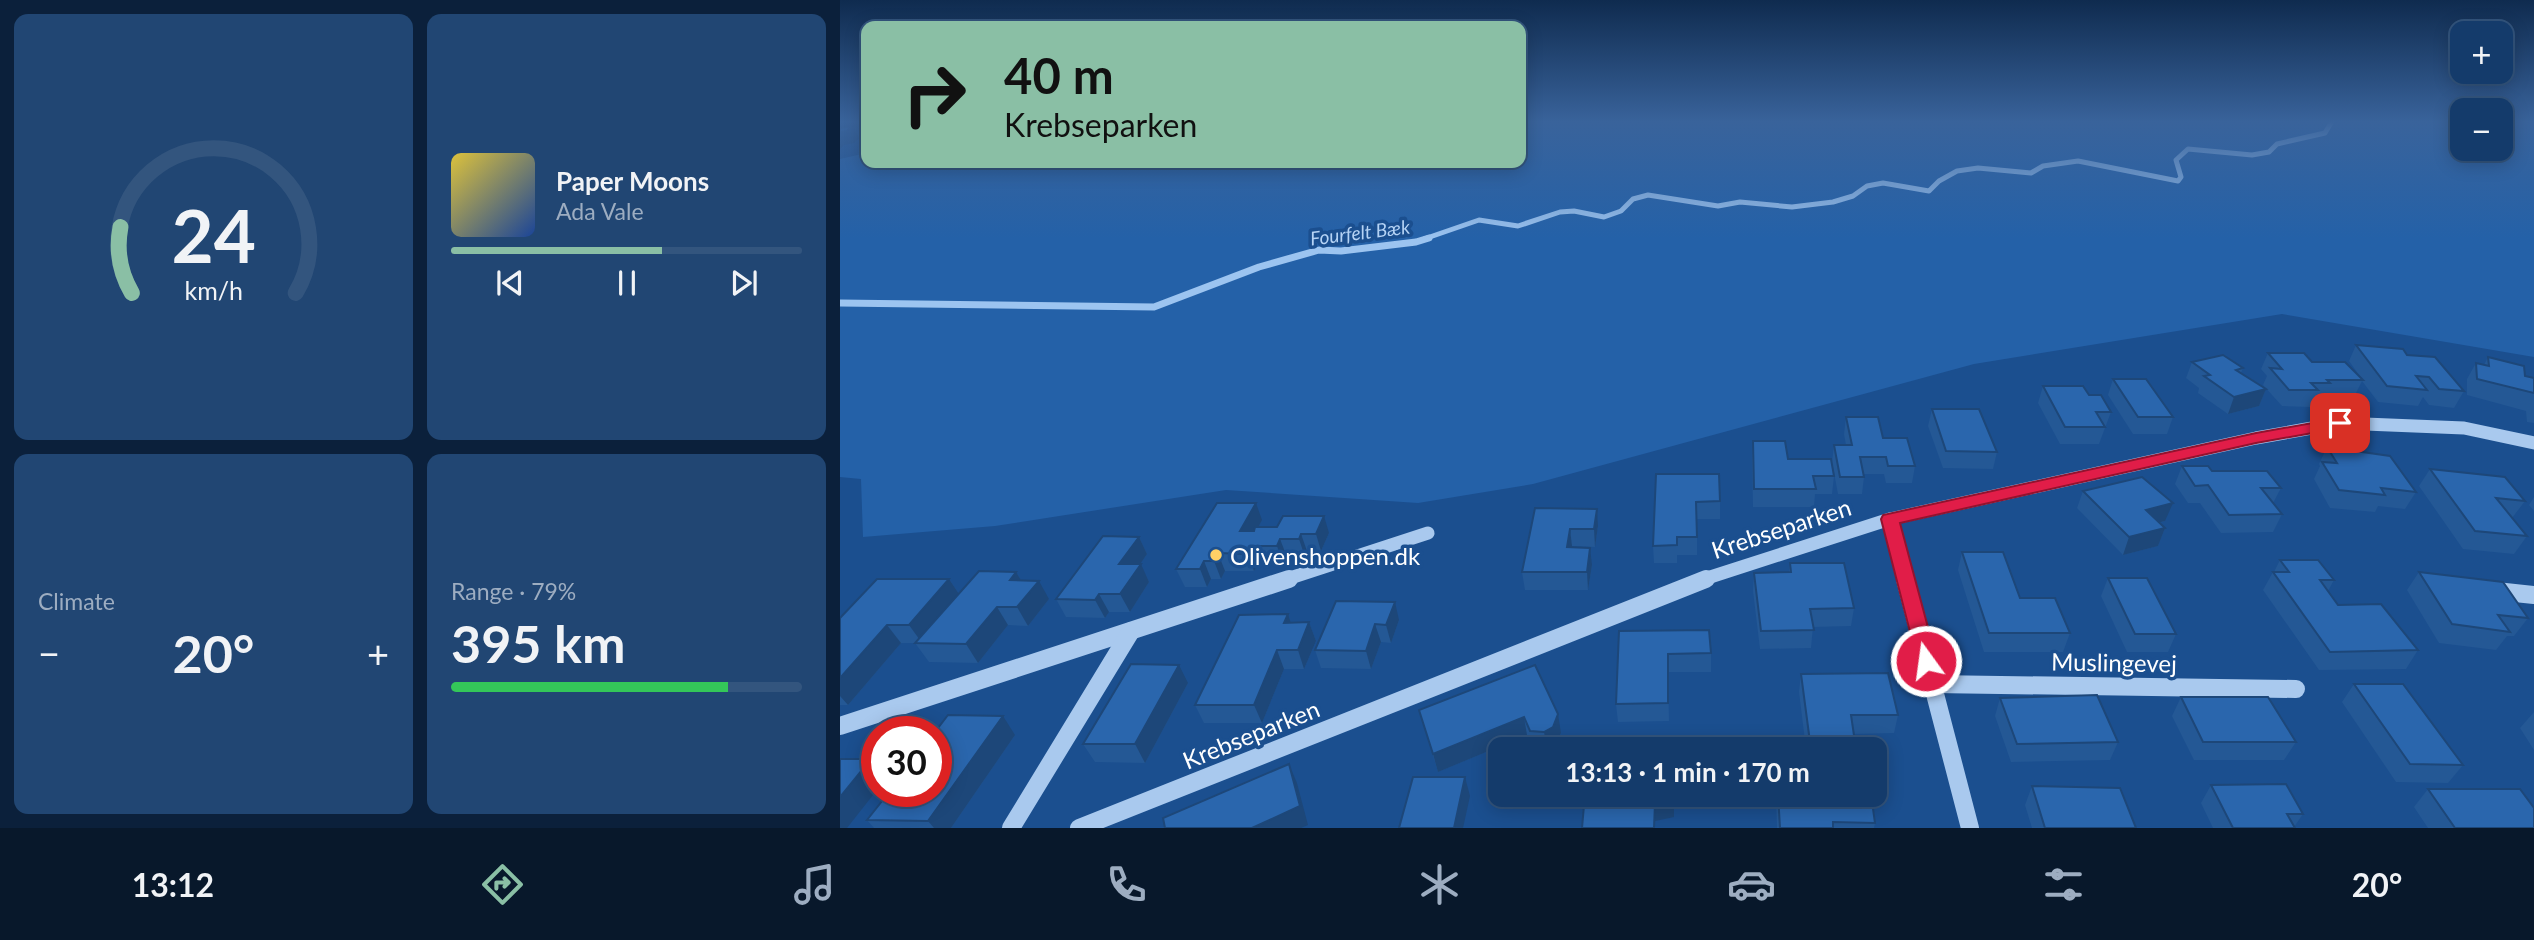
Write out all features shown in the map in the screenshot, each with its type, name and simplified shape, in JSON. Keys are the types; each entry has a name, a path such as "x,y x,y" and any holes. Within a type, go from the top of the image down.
{"street":[{"name":"Krebseparken","path":"1079,828 1696,582 1890,519 2256,438 2340,423 2464,428 2534,443"},
{"path":"1890,519 1970,828"},
{"path":"840,726 1428,533"},
{"path":"2494,591 2534,595"},
{"path":"1011,828 1131,631"},
{"name":"Muslingevej","path":"1933,684 2296,689"}],"shaded area":[{"path":"840,162 861,162 861,168 1526,168 1526,162 2534,162 2534,357 2282,314 1974,364 1533,484 1418,503 1226,490 995,526 863,537 861,479 840,477"}],"building":[{"path":"2356,345 2403,349 2407,355 2435,357 2464,391 2439,389 2429,377 2416,376 2427,390 2387,386"},
{"path":"2268,353 2304,353 2312,362 2345,362 2363,380 2327,380 2330,383 2311,383 2318,390 2289,390 2270,368 2282,369"},
{"path":"2223,355 2243,368 2236,370 2266,389 2234,397 2204,376 2210,375 2192,362"},
{"path":"2488,357 2524,366 2525,376 2534,378 2534,393 2477,379 2476,363 2489,366"},
{"path":"2113,379 2146,379 2173,417 2138,417"},
{"path":"2043,386 2083,386 2089,395 2101,395 2111,412 2096,412 2105,427 2065,427"},
{"path":"1932,409 1979,409 1997,452 1946,451"},
{"path":"1846,417 1878,417 1883,438 1907,438 1915,466 1888,466 1886,457 1860,457 1864,477 1840,477 1834,445 1852,445"},
{"path":"1753,441 1785,441 1788,459 1831,459 1834,476 1813,476 1816,489 1754,489"},
{"path":"2327,447 2390,456 2416,492 2381,488 2385,495 2339,490 2322,462 2337,463"},
{"path":"2182,466 2208,466 2212,471 2267,471 2281,488 2261,488 2282,514 2229,515 2208,485 2195,486"},
{"path":"2430,469 2505,477 2525,501 2496,498 2527,536 2475,531"},
{"path":"1656,474 1719,474 1720,501 1696,502 1697,537 1677,537 1677,545 1653,546"},
{"path":"2142,477 2173,503 2146,510 2165,528 2129,537 2083,491"},
{"path":"1217,503 1256,503 1240,531 1254,531 1255,527 1277,527 1283,516 1324,516 1316,534 1301,534 1299,539 1280,539 1277,546 1252,546 1247,554 1218,553 1214,561 1204,561 1200,569 1176,569"},
{"path":"1535,508 1597,509 1594,529 1570,529 1567,547 1590,548 1587,572 1522,572"},
{"path":"1103,536 1139,537 1119,564 1141,564 1120,594 1099,594 1095,600 1056,599"},
{"path":"1962,552 2003,552 2020,598 2055,598 2070,633 1989,633"},
{"path":"2280,560 2318,560 2334,580 2320,580 2338,605 2381,604 2418,650 2330,652 2273,572 2289,572"},
{"path":"1790,563 1844,563 1854,608 1810,609 1814,630 1761,631 1754,573 1791,572"},
{"path":"979,571 1016,572 1010,580 1039,581 1017,607 997,607 966,644 915,643"},
{"path":"2419,572 2503,582 2528,618 2498,615 2510,632 2452,624"},
{"path":"2108,578 2147,578 2176,634 2135,634"},
{"path":"877,579 949,579 909,625 887,625 840,678 840,618"},
{"path":"1336,601 1395,602 1386,625 1375,624 1366,651 1315,650"},
{"path":"1288,614 1284,623 1309,622 1298,650 1277,650 1254,705 1195,705 1239,615"},
{"path":"1709,630 1711,653 1668,654 1668,703 1616,704 1619,631"},
{"path":"1131,664 1179,665 1135,744 1083,744"},
{"path":"1535,665 1558,714 1553,727 1544,732 1530,731 1524,717 1433,754 1419,710"},
{"path":"1888,673 1898,715 1851,715 1854,737 1809,737 1801,674"},
{"path":"2354,684 2403,684 2463,765 2410,764"},
{"path":"2097,695 2118,742 2017,744 2000,698"},
{"path":"2181,697 2268,697 2296,742 2203,742"},
{"path":"948,715 1003,716 952,787 952,716"},
{"path":"840,759 861,759 861,771 840,797"},
{"path":"1289,764 1300,806 1252,828 1165,828 1163,818"},
{"path":"1413,777 1465,777 1454,828 1399,828"},
{"path":"2286,784 2303,814 2287,814 2295,828 2233,828 2211,785"},
{"path":"2032,786 2120,788 2136,828 2045,828"},
{"path":"2428,789 2520,789 2534,808 2534,828 2455,828"},
{"path":"877,807 938,807 928,821 867,820"},
{"path":"1584,807 1655,807 1654,828 1582,828"},
{"path":"1779,807 1873,807 1875,823 1833,822 1833,828 1780,828"}],"waterway":[{"name":"Fourfelt Bæk","path":"1424,239 1479,220 1518,226 1560,212 1574,211 1604,217 1621,211 1633,199 1648,195 1718,206 1740,202 1792,207 1833,202 1853,196 1867,186 1883,183 1929,191 1939,181 1957,171 1978,168 2031,173 2043,166 2074,162"},
{"name":"Fourfelt Bæk","path":"2081,162 2178,181 2181,177 2176,162"},
{"name":"Fourfelt Bæk","path":"840,303 1154,307 1259,267 1319,250 1341,251 1429,238"}],"place":[{"name":"Olivenshoppen.dk","path":"1216,555"}],"route":[{"path":"1926,661 1890,519 2049,486 2256,438 2340,423"}]}
